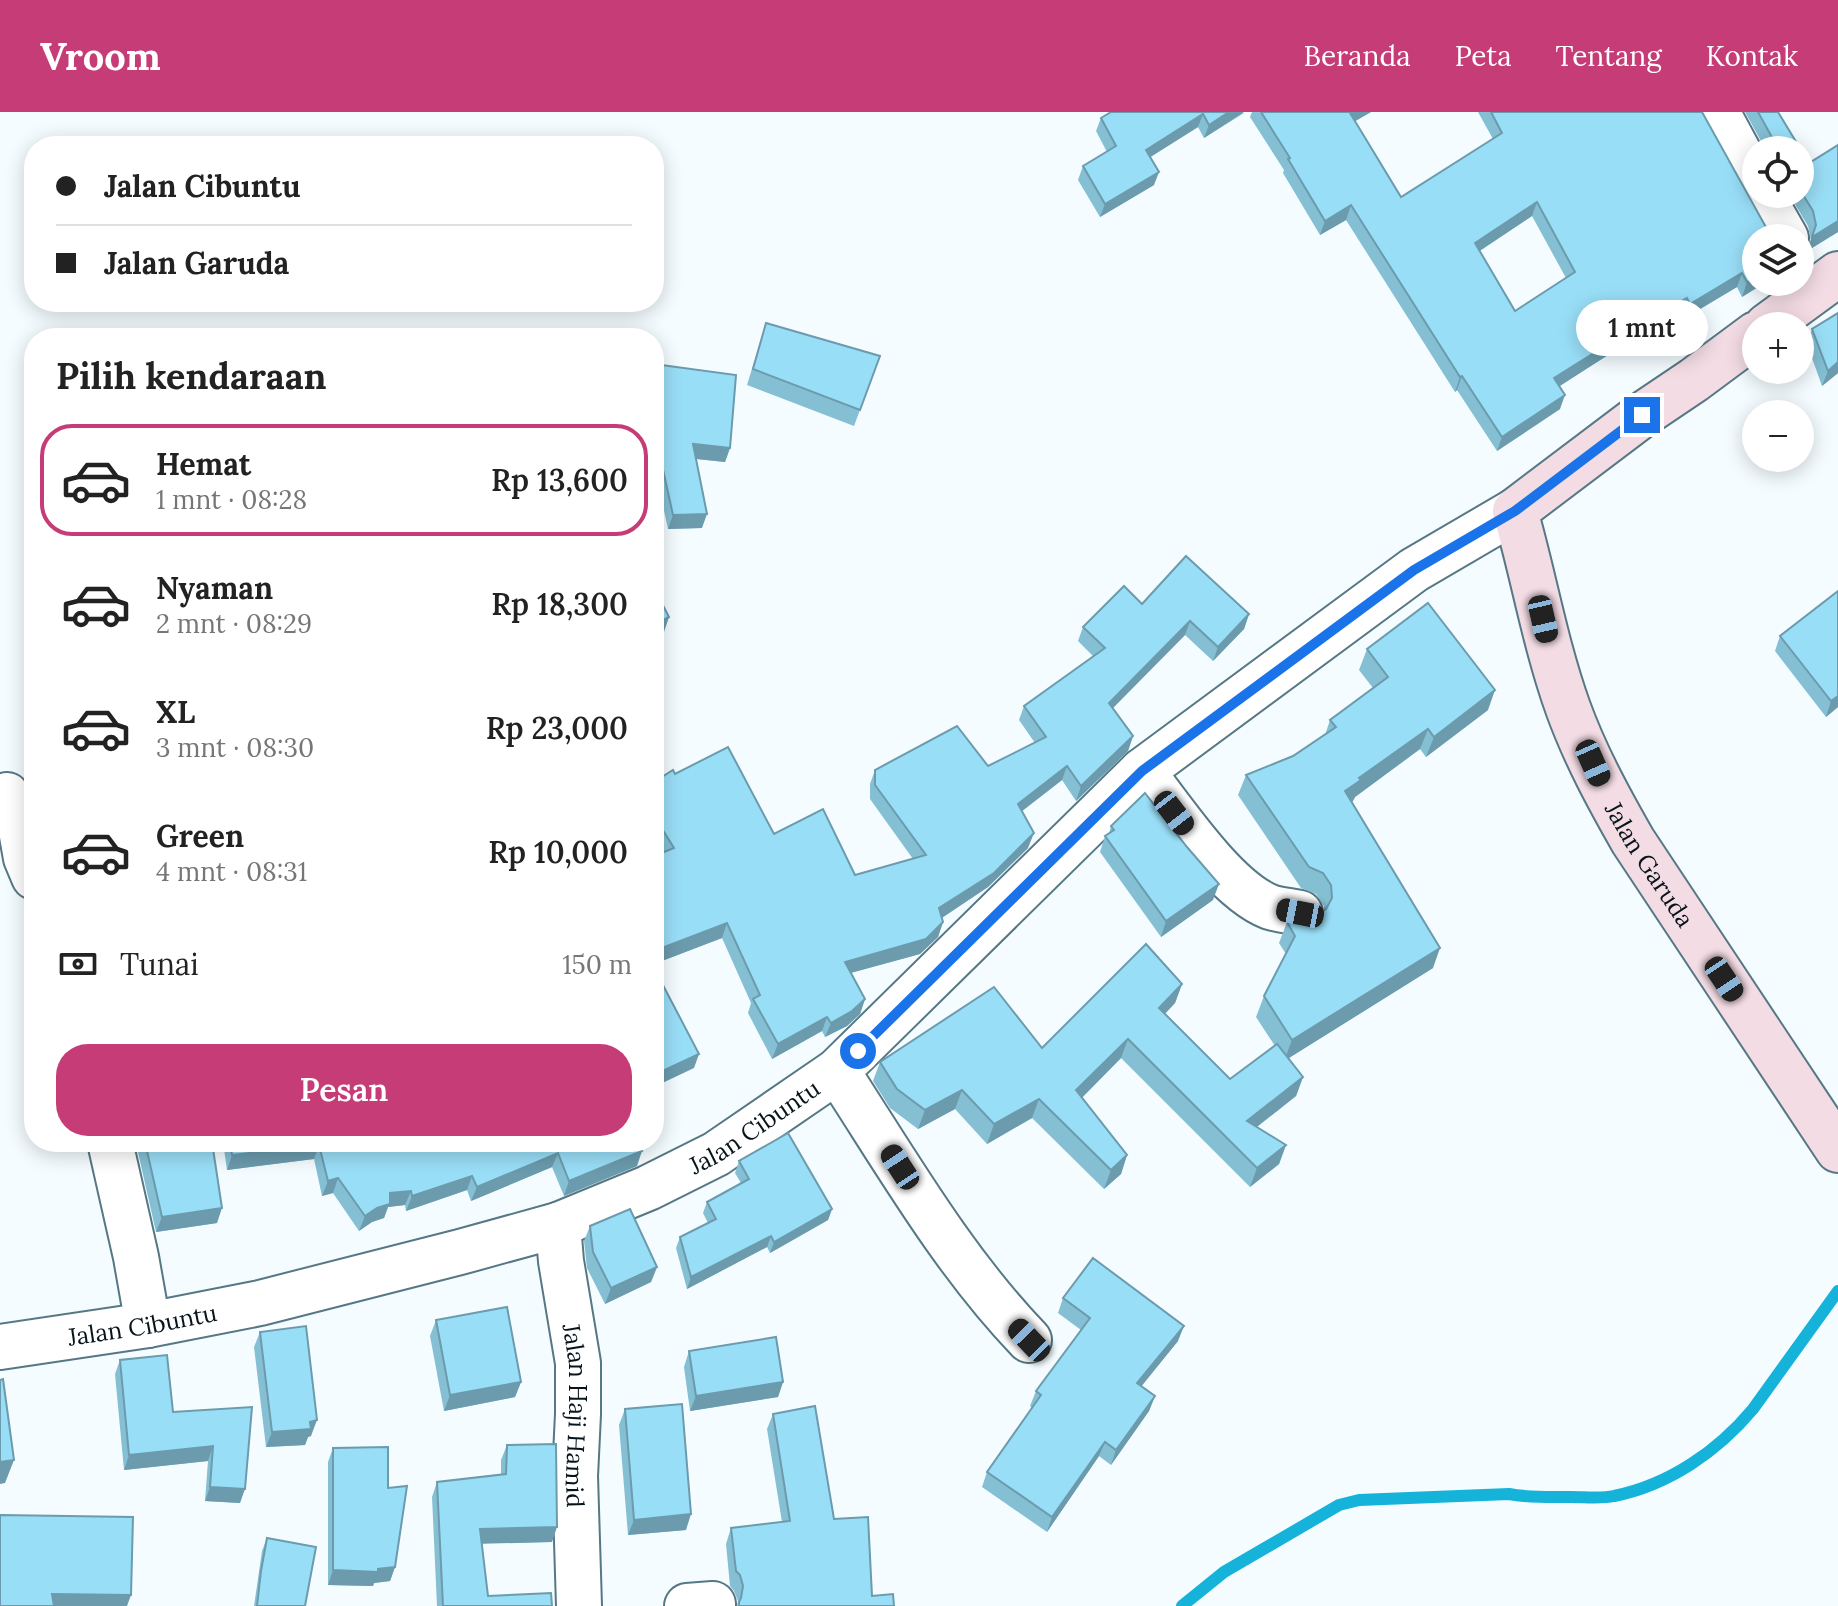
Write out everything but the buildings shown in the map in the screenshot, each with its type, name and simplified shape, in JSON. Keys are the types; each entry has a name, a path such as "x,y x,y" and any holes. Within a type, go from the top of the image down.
{"street":[{"path":"1717,112 1742,158"},
{"path":"1781,312 1818,274"},
{"path":"1515,511 1742,344"},
{"name":"Jalan Cibuntu","path":"0,1347 148,1325 260,1303 558,1225 648,1188 716,1154 837,1071 1142,771 1414,570 1515,511"},
{"name":"Jalan Garuda","path":"1515,511 1553,663 1569,711 1604,790 1633,841 1838,1150"},
{"path":"1142,771 1207,855 1250,896 1270,907 1300,913"},
{"path":"7,795 24,847"},
{"path":"837,1071 948,1239 1001,1309 1029,1340"},
{"path":"112,1152 148,1325"},
{"name":"Jalan Haji Hamid","path":"558,1225 578,1363 575,1476 579,1606"}],"waterway":[{"path":"1182,1606 1224,1572 1339,1505 1359,1500 1509,1494 1604,1497 1634,1491 1673,1475 1724,1439 1753,1409 1838,1291"}],"route":[{"path":"858,1051 1142,771 1414,570 1515,511 1642,415"}]}
